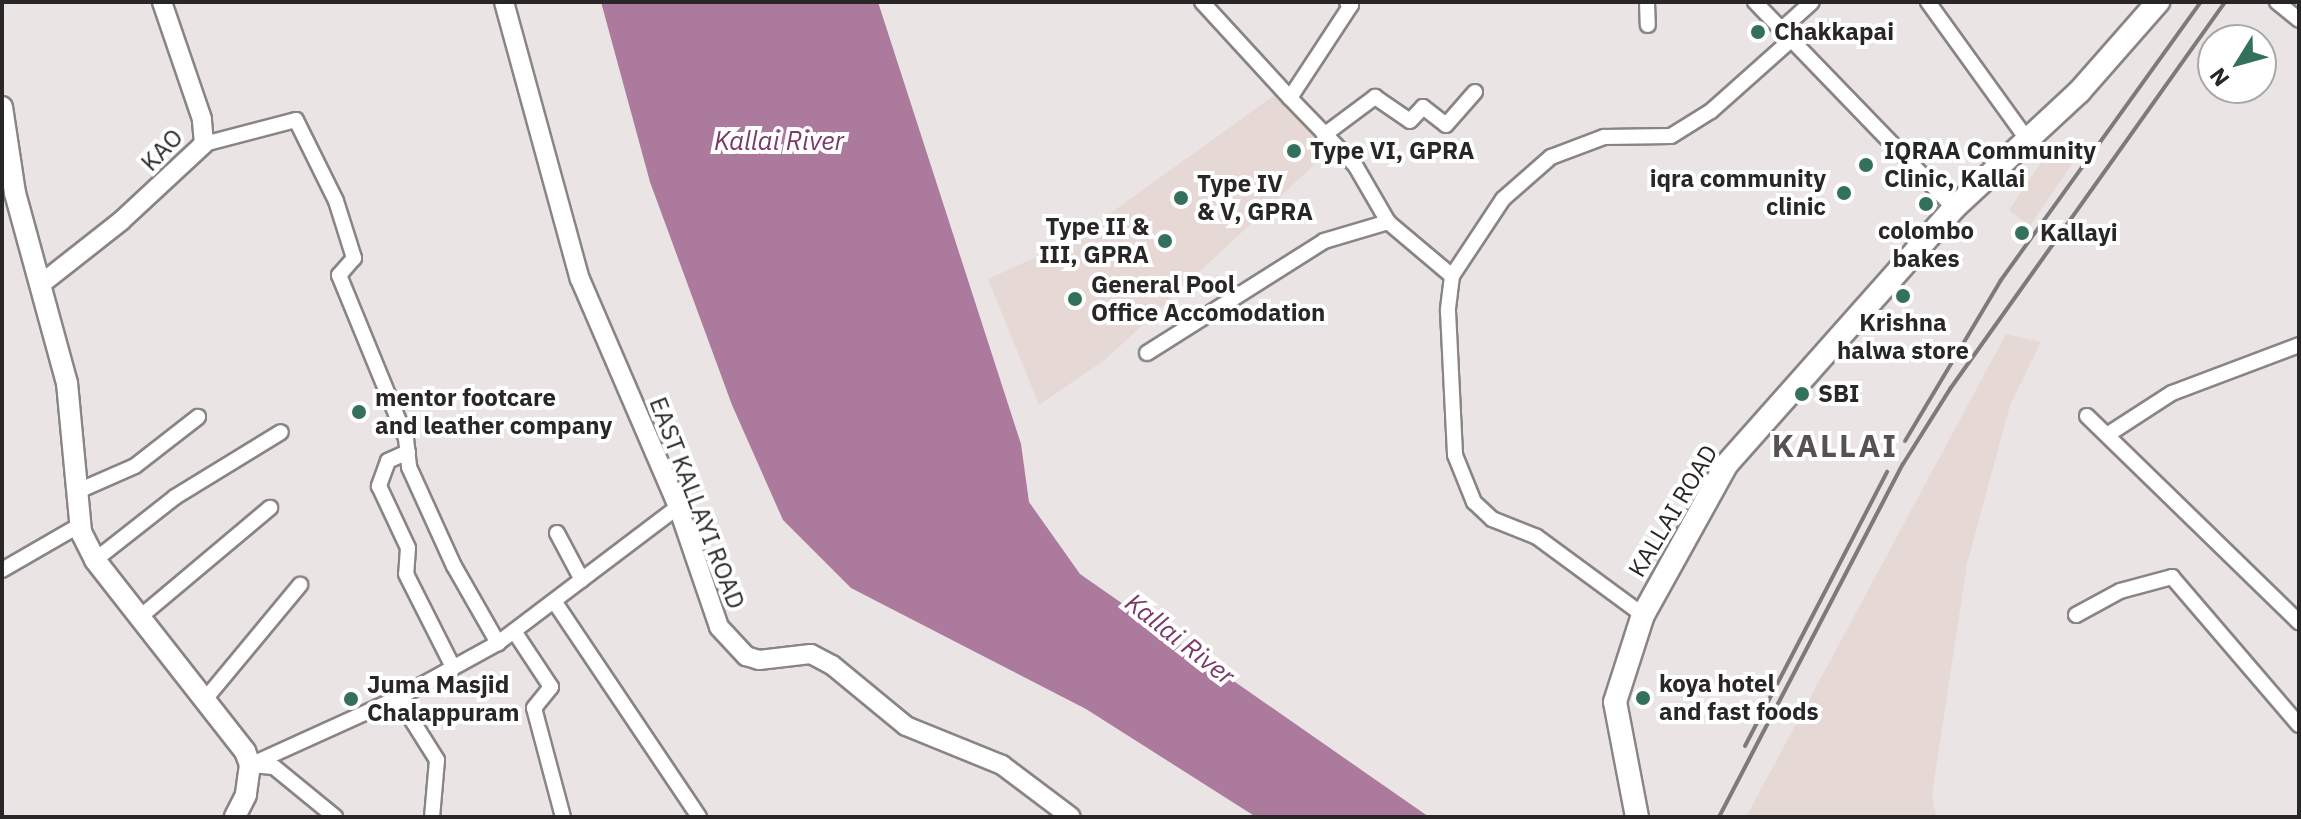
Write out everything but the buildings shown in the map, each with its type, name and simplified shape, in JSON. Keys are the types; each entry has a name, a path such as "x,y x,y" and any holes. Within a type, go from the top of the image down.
{"main road":[{"name":"KALLAI ROAD","path":"1637,817 1615,702 1643,615 1726,465 1954,208 2079,92 2158,2"},
{"path":"2,107 15,193 67,383 80,525 95,560 233,730 250,765 246,795 235,817"}],"street":[{"name":"KAO","path":"41,284 145,201 204,144 202,119 162,2"},
{"name":"EAST KALLAYI ROAD","path":"504,2 580,279 678,507 719,627 746,656 759,660 811,654 832,665 906,726 1002,765 1071,817"},
{"path":"1202,2 1355,165 1388,222 1452,276"},
{"path":"1647,2 1648,25"},
{"path":"1755,2 1954,208"},
{"path":"1643,615 1602,590 1537,537 1492,519 1474,502 1455,455 1448,325 1452,276 1503,199 1551,157 1604,137 1671,136 1711,111 1788,33 1812,2"},
{"path":"1928,2 2026,138"},
{"path":"2277,2 2299,20"},
{"path":"1290,98 1351,3"},
{"path":"1324,135 1375,97 1410,121 1423,107 1446,125 1475,92"},
{"path":"204,144 296,120 336,201 354,258 339,275 348,306 408,452 429,516 498,643"},
{"path":"1147,353 1324,241 1388,222"},
{"path":"2107,435 2172,393 2299,345"},
{"path":"2087,416 2299,622"},
{"path":"78,491 135,466 198,417"},
{"path":"95,560 175,497 281,432"},
{"path":"408,452 388,461 379,486 408,548 406,574 453,667"},
{"path":"250,765 398,698 498,643 678,507"},
{"path":"140,617 270,508"},
{"path":"2,570 80,525"},
{"path":"557,533 582,580"},
{"path":"2076,615 2120,591 2172,577 2299,725"},
{"path":"207,697 300,585"},
{"path":"554,601 699,817"},
{"path":"514,631 551,687 534,708 563,817"},
{"path":"398,698 437,760 432,817"},
{"path":"250,765 274,767 335,817"}],"shaded area":[{"path":"1276,94 1330,150 1106,359 1039,405 988,279 1073,240"},
{"path":"2054,143 2076,158 2030,226 2009,210"},
{"path":"2006,334 2041,342 2010,405 1967,564 1932,795 1936,817 1746,817"}],"water":[{"name":"Kallai River","path":"601,2 878,2 1021,444 1029,502 1080,574 1429,817 1256,817 1086,709 851,588 783,520 732,405 650,182"}],"railway":[{"path":"1905,441 2001,280 2201,2"},
{"path":"1719,817 1903,464 1950,389 2225,2"},
{"path":"1745,746 1887,472"}],"place":[{"name":"Chakkapai","path":"1758,32"},
{"name":"Type VI, GPRA","path":"1294,151"},
{"name":"IQRAA Community Clinic, Kallai","path":"1866,165"},
{"name":"iqra community clinic","path":"1844,193"},
{"name":"Type IV & V, GPRA","path":"1181,198"},
{"name":"colombo bakes","path":"1926,204"},
{"name":"Kallayi","path":"2022,233"},
{"name":"Type II & III, GPRA","path":"1165,241"},
{"name":"Krishna halwa store","path":"1903,296"},
{"name":"General Pool Office Accomodation","path":"1075,299"},
{"name":"SBI","path":"1802,394"},
{"name":"mentor footcare and leather company","path":"359,412"},
{"name":"koya hotel and fast foods","path":"1643,698"},
{"name":"Juma Masjid Chalappuram","path":"351,699"}],"district":[{"name":"KALLAI","path":"1835,445"}]}
